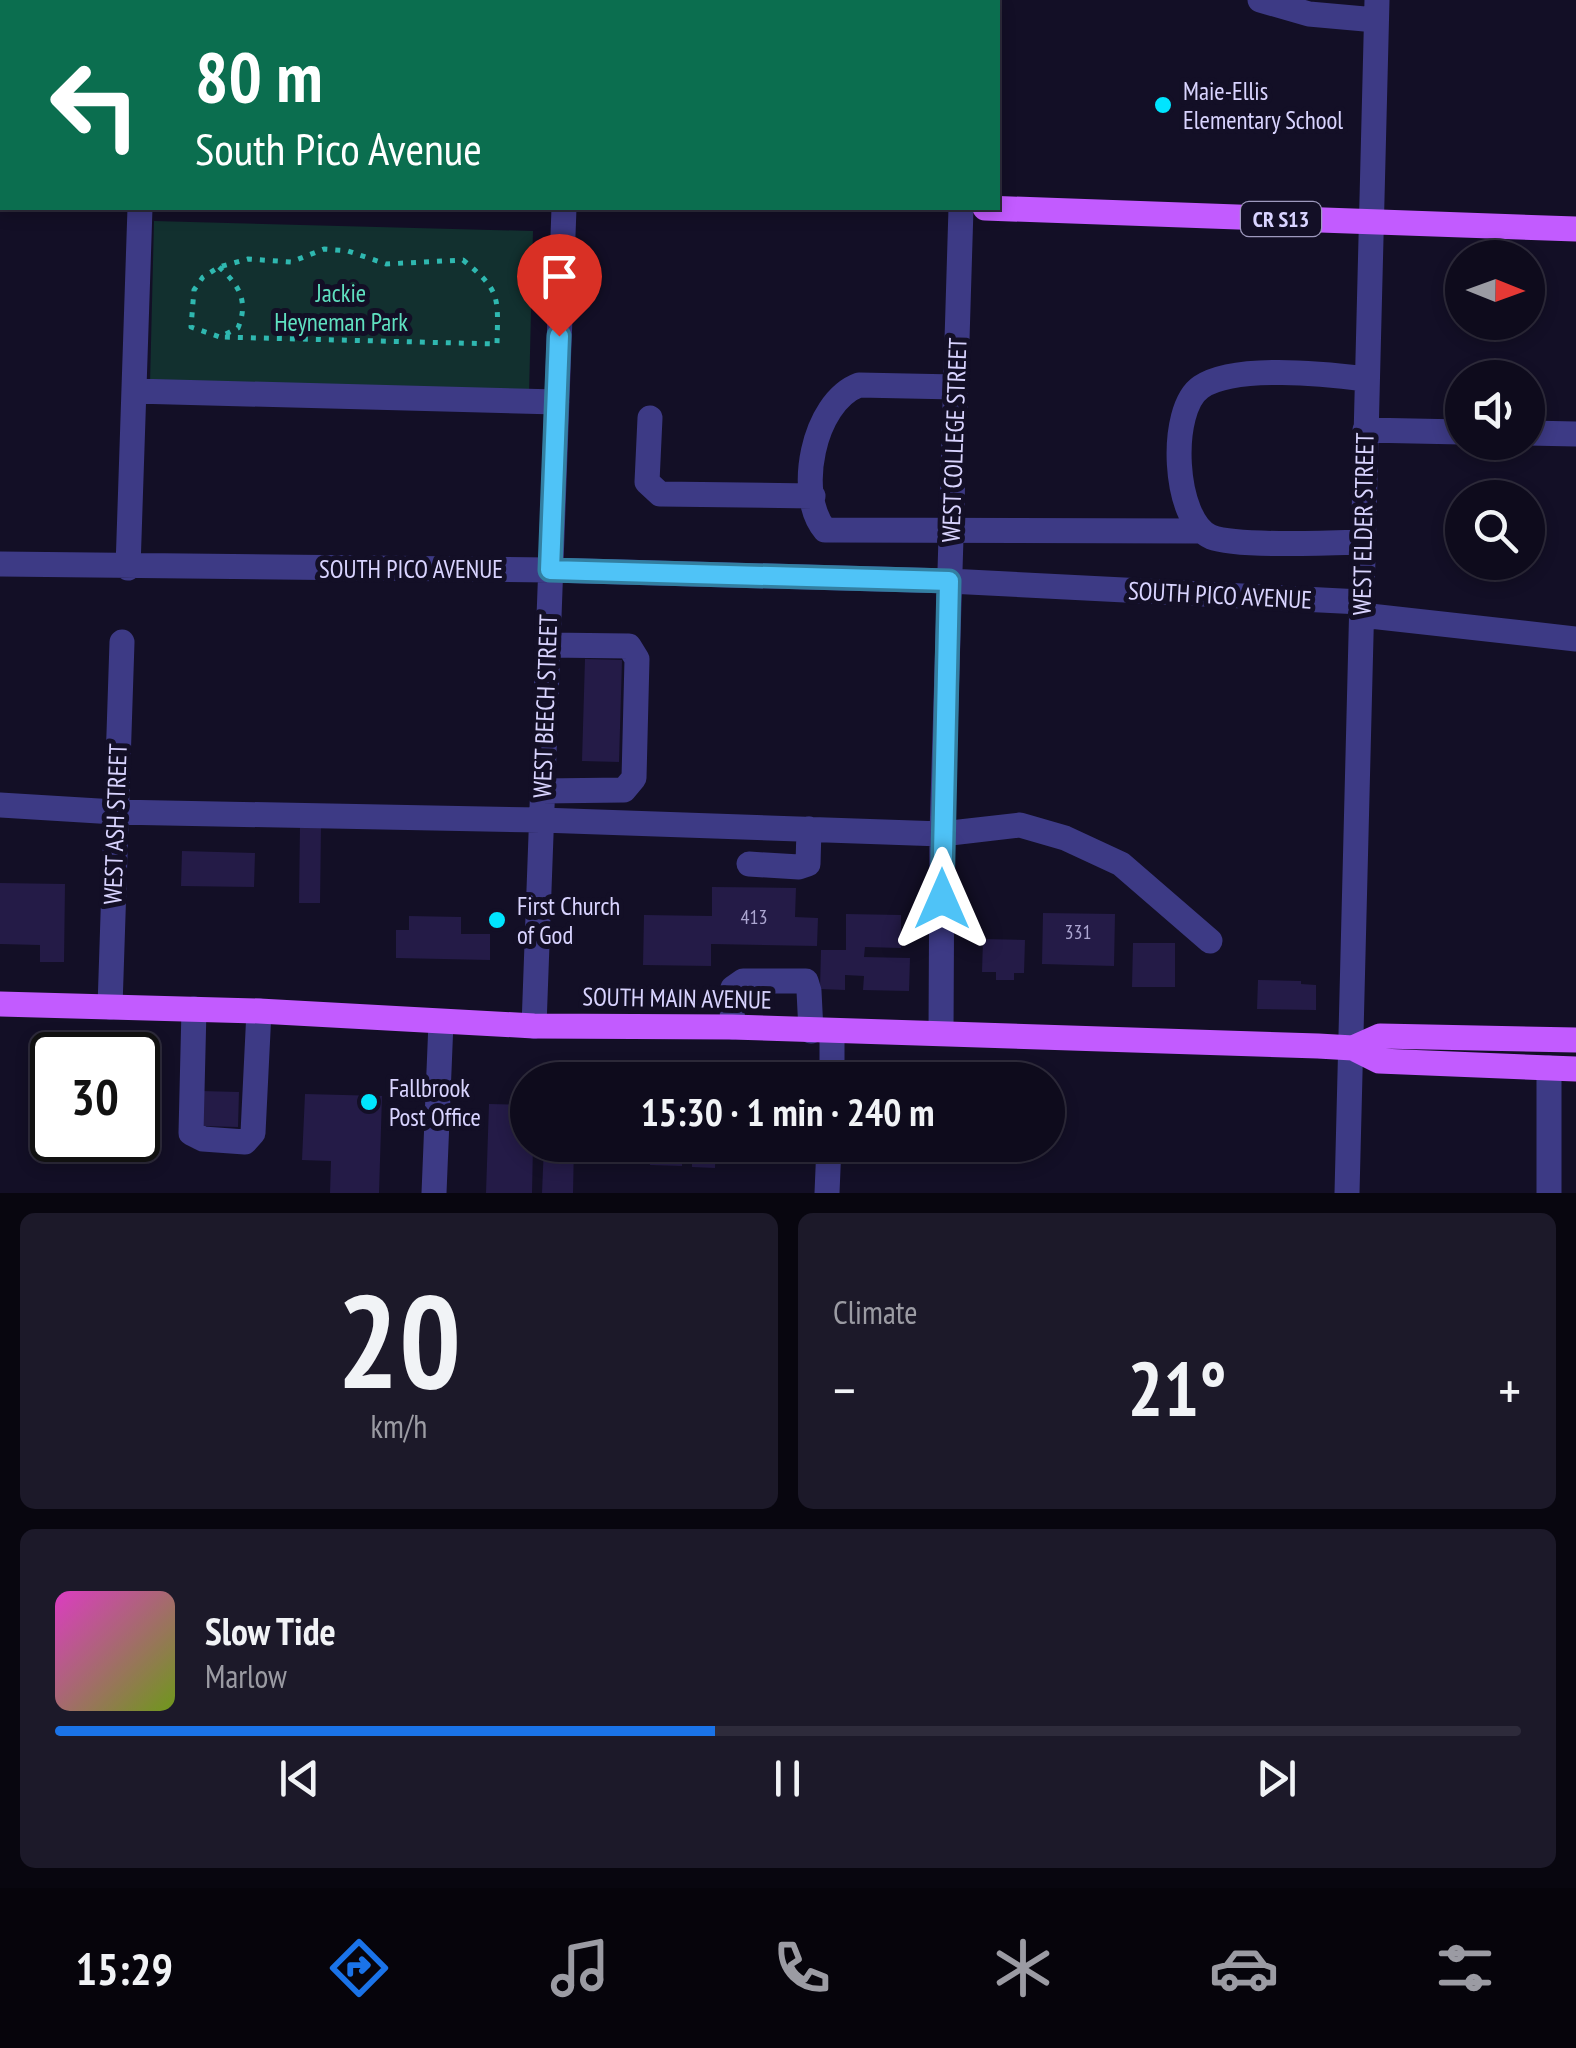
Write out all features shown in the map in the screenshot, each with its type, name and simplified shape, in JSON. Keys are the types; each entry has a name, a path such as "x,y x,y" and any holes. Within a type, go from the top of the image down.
{"main road":[{"name":"CR S13","path":"1000,209 1576,229"},
{"name":"SOUTH MAIN AVENUE","path":"0,1004 259,1011 534,1026 732,1027 1352,1048 1379,1061 1576,1069"},
{"name":"SOUTH MAIN AVENUE","path":"1352,1048 1380,1036 1576,1040"}],"street":[{"path":"1260,0 1377,10"},
{"name":"WEST ELDER STREET","path":"1347,1193 1377,10"},
{"path":"128,568 140,210"},
{"name":"WEST BEECH STREET","path":"534,1026 564,210"},
{"name":"WEST COLLEGE STREET","path":"941,1033 942,834 961,210"},
{"path":"1363,542 1230,540 1214,538 1199,530 1188,514 1182,487 1180,427 1187,403 1200,387 1232,376 1366,379"},
{"path":"956,387 859,386 846,390 817,435 810,472 815,518 825,530 1199,530"},
{"path":"134,391 557,402"},
{"path":"650,418 648,482 660,494 813,496"},
{"path":"1365,430 1445,432"},
{"path":"1545,433 1576,434"},
{"name":"SOUTH PICO AVENUE","path":"0,564 550,570 949,581 1361,608 1576,639"},
{"name":"WEST ASH STREET","path":"110,1006 122,642"},
{"path":"542,791 624,790 634,778 637,659 629,646 548,645"},
{"path":"0,806 942,834 1020,825 1065,838 1120,864 1210,941"},
{"path":"749,864 808,864 809,829"},
{"path":"732,1027 733,988 743,981 806,980 828,1062"},
{"path":"194,1009 191,1133 216,1141 245,1142 254,1133 259,1011"},
{"path":"434,1193 441,1022"},
{"path":"1549,1068 1550,1193"},
{"path":"827,1193 828,1162"}],"path":[{"path":"324,248 348,251 386,264 464,260 490,282 498,304 497,344 220,337 191,327 194,290 203,278 219,267 248,259 291,262 324,248"},
{"path":"219,267 242,295 244,315 238,328 220,337"}],"green space":[{"name":"Jackie Heyneman Park","path":"154,221 533,231 529,394 150,384"}],"building":[{"path":"585,659 622,660 619,762 582,761"},
{"path":"300,825 321,826 320,903 299,903"},
{"path":"182,851 255,853 254,887 181,886"},
{"path":"0,883 65,884 64,962 40,962 40,945 0,944"},
{"path":"712,887 796,888 795,917 818,918 817,946 711,944 711,966 643,965 644,915 712,916"},
{"path":"1043,913 1115,914 1114,966 1042,964"},
{"path":"846,914 901,915 901,948 865,947 864,957 910,958 909,991 863,990 864,976 845,975 845,990 820,989 821,950 846,950"},
{"path":"409,916 461,917 461,934 490,934 490,960 396,958 396,930 409,930"},
{"path":"983,939 1025,940 1024,973 1014,973 1014,980 996,980 996,972 982,972"},
{"path":"1133,943 1175,943 1175,987 1132,987"},
{"path":"1258,980 1316,985 1316,1010 1257,1009"},
{"path":"200,1091 239,1092 238,1127 199,1126"},
{"path":"305,1094 382,1096 379,1193 330,1193 331,1161 302,1160"},
{"path":"489,1104 510,1105 510,1162 533,1162 532,1193 486,1193"},
{"path":"543,1162 574,1162 573,1193 542,1193"},
{"path":"650,1162 682,1162 682,1166"},
{"path":"692,1162 715,1162 715,1168 692,1167"}],"place":[{"name":"Maie-Ellis Elementary School","path":"1163,105"},
{"name":"First Church of God","path":"497,920"},
{"name":"Fallbrook Post Office","path":"369,1102"}],"route":[{"path":"559,336 550,570 949,581 942,899"}]}
